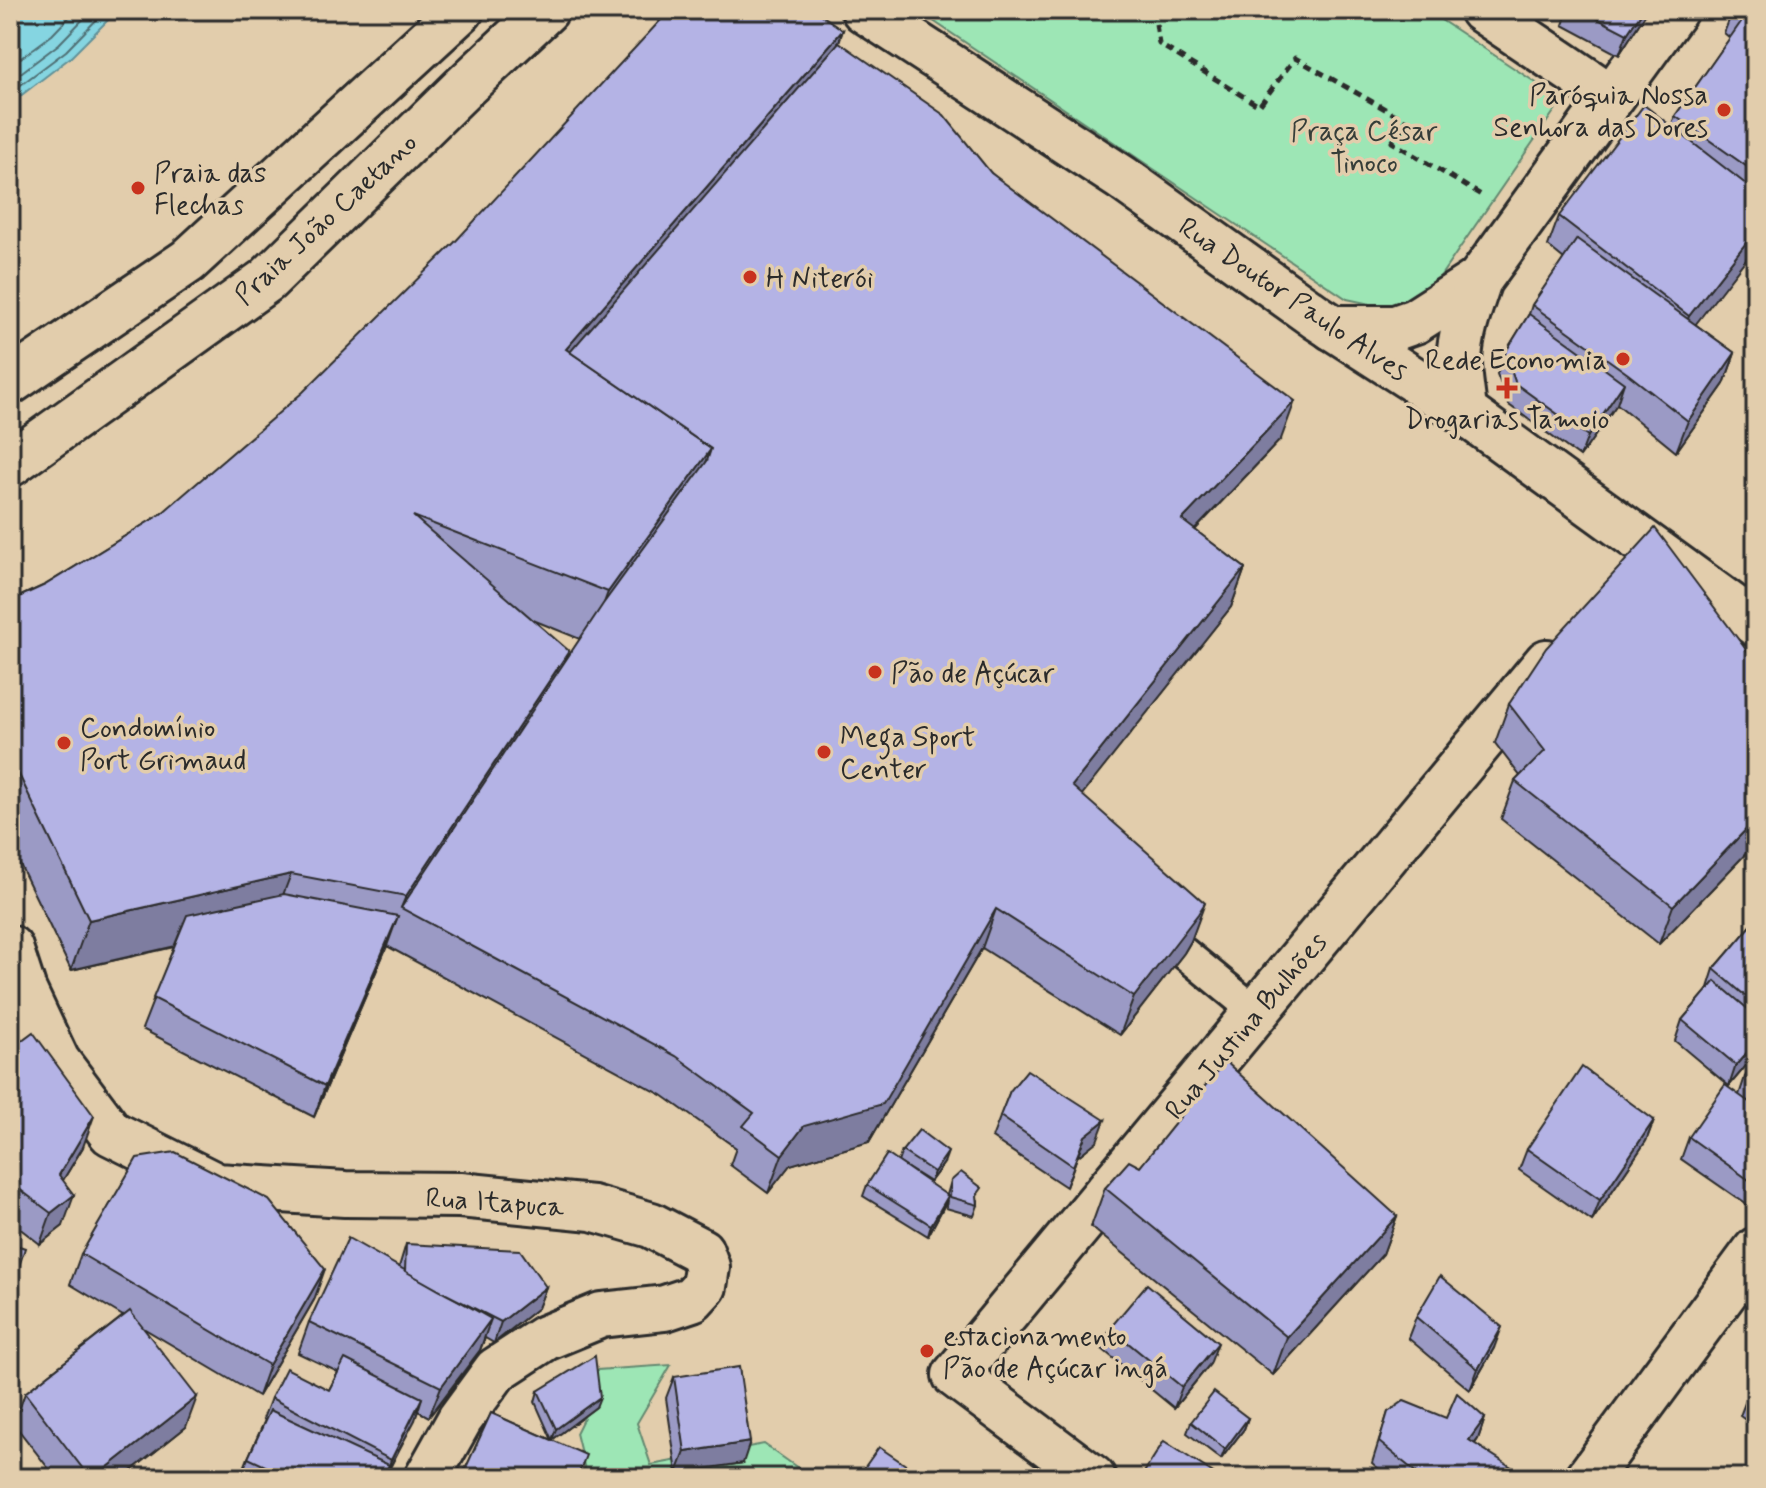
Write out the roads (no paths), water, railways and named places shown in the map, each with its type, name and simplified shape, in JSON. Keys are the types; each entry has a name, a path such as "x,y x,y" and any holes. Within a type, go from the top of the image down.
{"street":[{"path":"10,382 188,261 461,10"},
{"name":"Praia João Caetano","path":"10,464 267,280 546,10"},
{"name":"Rua Doutor Paulo Alves","path":"864,10 1122,178 1333,328 1464,412 1756,624"},
{"path":"1482,10 1611,97"},
{"path":"1464,412 1459,363 1466,320 1479,280 1675,10"},
{"path":"1333,328 1395,328 1415,321 1479,280"},
{"path":"1616,578 1645,543"},
{"name":"Rua Justina Bulhões","path":"1093,1478 955,1375 1576,626"},
{"name":"Rua Itapuca","path":"10,948 24,991 57,1061 111,1133 217,1186 345,1194 460,1195 592,1208 651,1225 701,1251 707,1267 704,1286 692,1299 665,1308 601,1315 545,1338 496,1370 460,1419 427,1478"},
{"path":"1588,1478 1756,1250"}],"lane":[{"path":"1184,953 1256,1012"}],"water":[{"path":"10,10 118,10 71,57 10,104"}],"place":[{"name":"Paróquia Nossa Senhora das Dores","path":"1724,110"},
{"name":"Praia das Flechas","path":"138,188"},
{"name":"H Niterói","path":"750,277"},
{"name":"Rede Economia","path":"1623,359"},
{"name":"Drogarias Tamoio","path":"1507,388"},
{"name":"Pão de Açúcar","path":"875,672"},
{"name":"Condomínio Port Grimaud","path":"64,743"},
{"name":"Mega Sport Center","path":"824,752"},
{"name":"estacionamento Pão de Açúcar ingá","path":"927,1351"}],"park label":[{"name":"Praça César Tinoco","path":"1364,146"}]}
